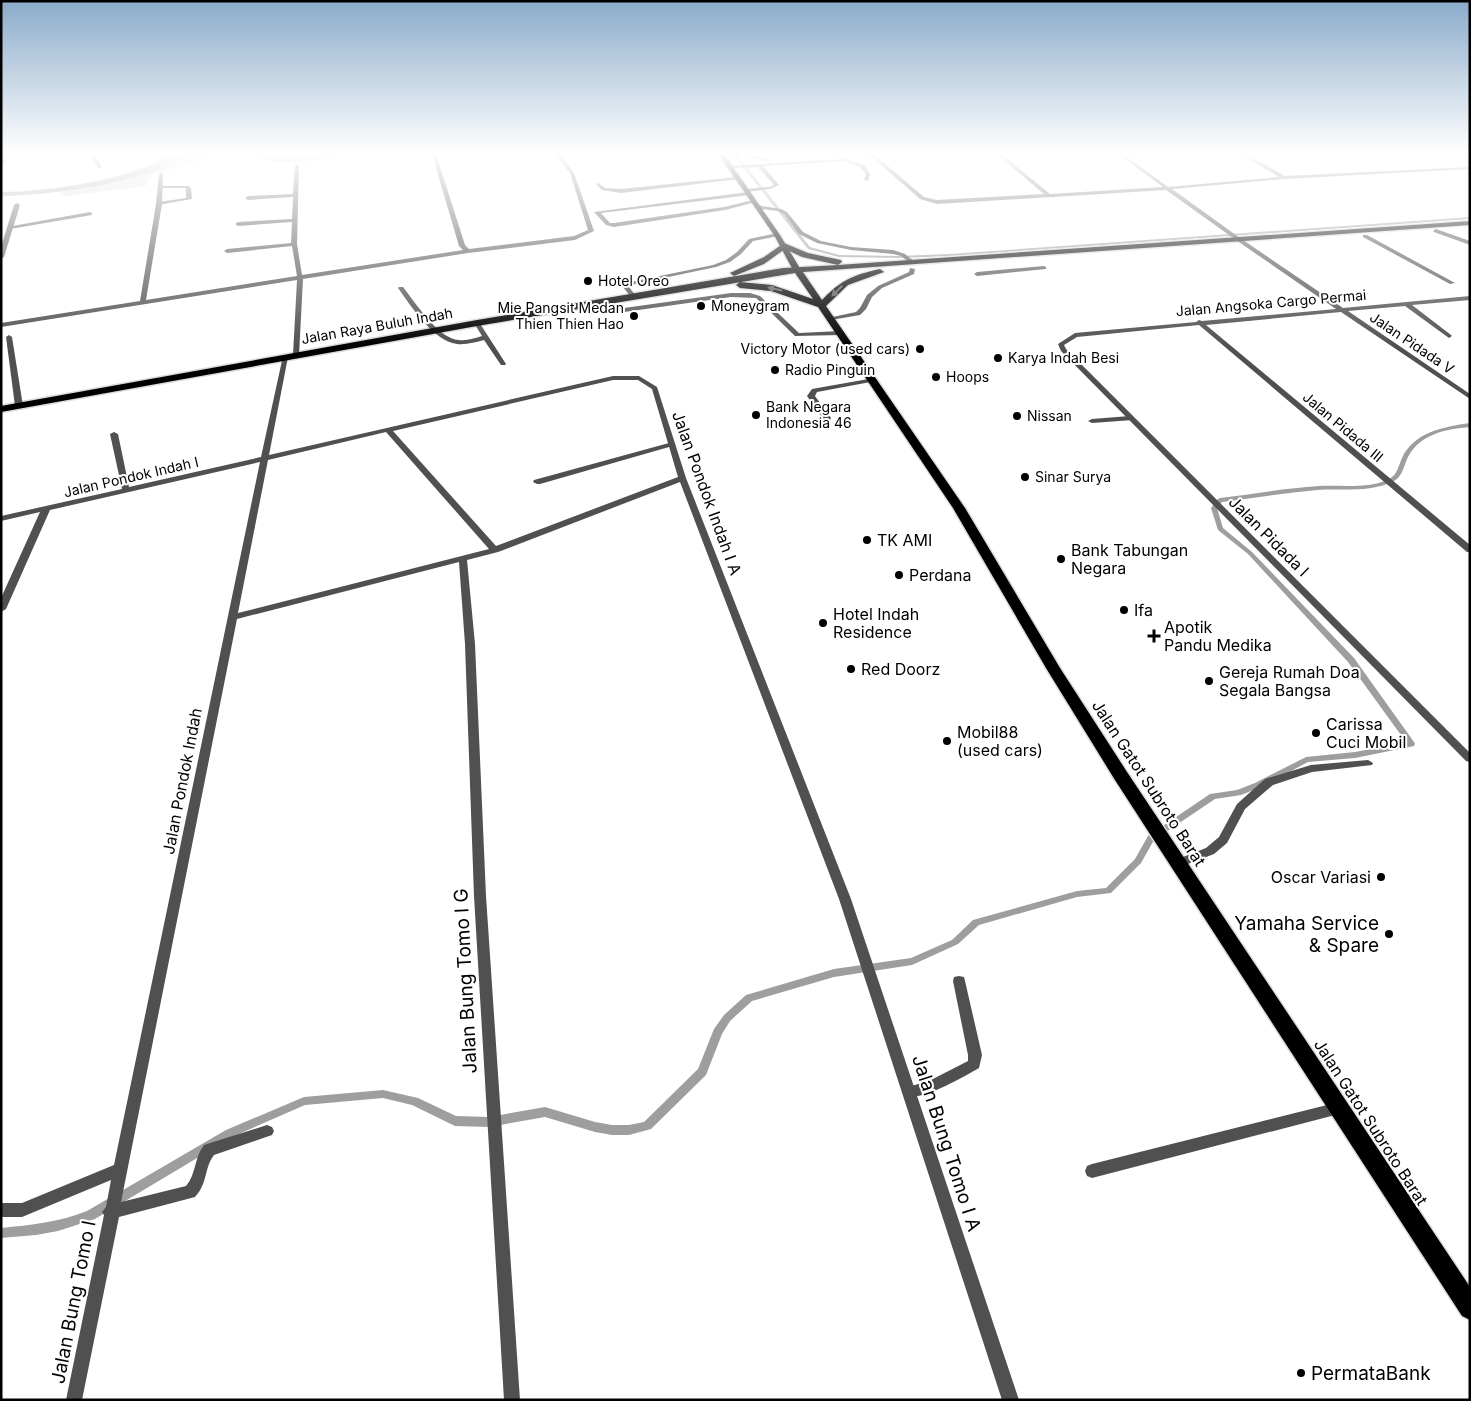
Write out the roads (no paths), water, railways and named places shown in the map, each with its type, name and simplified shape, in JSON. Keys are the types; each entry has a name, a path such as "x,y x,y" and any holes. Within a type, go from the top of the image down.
{"highway":[{"path":"912,266 1238,239 1470,223"},
{"path":"705,284 756,265 777,253 784,245 805,255 840,262 887,267 1007,262 1470,229"},
{"path":"705,284 772,288 826,312 836,290 850,281 887,267"},
{"name":"Jalan Raya Buluh Indah","path":"1,409 436,330 705,284 758,276 887,267"},
{"name":"Jalan Gatot Subroto Barat","path":"799,273 874,380 959,508 1053,668 1177,864 1470,1308"}],"main road":[{"path":"763,216 784,245 799,273"}],"street":[{"path":"1,257 14,216"},
{"path":"10,227 75,216"},
{"path":"143,302 156,216"},
{"path":"295,216 294,244 300,279 296,355"},
{"path":"453,216 462,246 468,251"},
{"path":"1,325 468,251 575,238 591,231 586,216"},
{"path":"601,216 608,224 614,225 670,216"},
{"path":"788,216 801,233 825,244 893,252 903,255 912,266 912,273 880,287 870,296 858,314 826,312"},
{"name":"Jalan Pidada V","path":"1208,216 1238,239 1470,397"},
{"path":"238,224 295,220"},
{"path":"1436,231 1470,243"},
{"path":"633,296 626,287 628,284 714,266 728,261 740,253 751,240 777,235"},
{"path":"1365,236 1452,283"},
{"path":"227,251 294,244"},
{"path":"1007,262 1016,271"},
{"path":"977,274 1044,268"},
{"path":"401,288 436,330 454,342 487,337"},
{"path":"601,301 613,311 617,311 731,295 750,295 758,297 797,335 840,333"},
{"name":"Jalan Angsoka Cargo Permai","path":"1075,335 1470,298"},
{"path":"1406,304 1449,336"},
{"name":"Jalan Pidada III","path":"1200,322 1470,550"},
{"path":"477,323 503,364"},
{"name":"Jalan Pidada I","path":"1075,335 1061,344 1063,350 1470,759"},
{"path":"9,337 19,406"},
{"name":"Jalan Pondok Indah","path":"110,1212 265,459 284,357"},
{"name":"Jalan Pondok Indah I A","path":"265,459 613,378 639,378 655,388 682,478 845,898"},
{"path":"827,418 811,396 814,390 874,380"},
{"path":"1092,421 1130,418"},
{"path":"388,430 495,550"},
{"path":"114,434 126,491"},
{"path":"537,482 672,445"},
{"name":"Jalan Pondok Indah I","path":"1,518 265,459"},
{"path":"231,618 495,550 682,478"},
{"path":"1,609 46,509"},
{"name":"Jalan Bung Tomo I G","path":"463,559 470,654 480,896 512,1400"},
{"path":"1177,864 1210,851 1223,840 1241,808 1269,782 1311,770 1368,763"},
{"name":"Jalan Bung Tomo I A","path":"845,898 1011,1400"},
{"path":"909,1092 932,1086 974,1064 975,1055 959,981"},
{"path":"1092,1171 1339,1108"},
{"path":"110,1212 190,1192 199,1182 204,1157 209,1150 266,1131"},
{"path":"1,1210 22,1210 119,1170"},
{"name":"Jalan Bung Tomo I","path":"74,1400 110,1212"}],"waterway":[{"path":"784,216 809,248 839,256 898,257 950,255 1470,218"},
{"path":"1,1233 58,1226 91,1215 230,1133 304,1101 383,1094 414,1101 455,1121 489,1122 545,1112 595,1127 612,1130 629,1130 647,1126 702,1072 718,1032 727,1018 749,998 834,973 912,961 955,942 976,922 1077,894 1108,891 1138,861 1151,838 1213,796 1238,793 1258,785 1306,760 1355,755 1411,744 1351,660 1250,553 1220,529 1214,508 1220,500 1306,489 1363,487 1381,484 1397,476 1407,454 1413,446 1427,435 1451,427 1470,425"}],"place":[{"name":"Hotel Oreo","path":"588,281"},
{"name":"Moneygram","path":"701,306"},
{"name":"Mie Pangsit Medan Thien Thien Hao","path":"634,316"},
{"name":"Victory Motor (used cars)","path":"920,349"},
{"name":"Karya Indah Besi","path":"998,358"},
{"name":"Radio Pinguin","path":"775,370"},
{"name":"Hoops","path":"936,377"},
{"name":"Bank Negara Indonesia 46","path":"756,415"},
{"name":"Nissan","path":"1017,416"},
{"name":"Sinar Surya","path":"1025,477"},
{"name":"TK AMI","path":"867,540"},
{"name":"Bank Tabungan Negara","path":"1061,559"},
{"name":"Perdana","path":"899,575"},
{"name":"Ifa","path":"1124,610"},
{"name":"Hotel Indah Residence","path":"823,623"},
{"name":"Apotik Pandu Medika","path":"1154,636"},
{"name":"Red Doorz","path":"851,669"},
{"name":"Gereja Rumah Doa Segala Bangsa","path":"1209,681"},
{"name":"Carissa Cuci Mobil","path":"1316,733"},
{"name":"Mobil88 (used cars)","path":"947,741"},
{"name":"Oscar Variasi","path":"1381,877"},
{"name":"Yamaha Service & Spare","path":"1389,934"},
{"name":"PermataBank","path":"1301,1373"}]}
